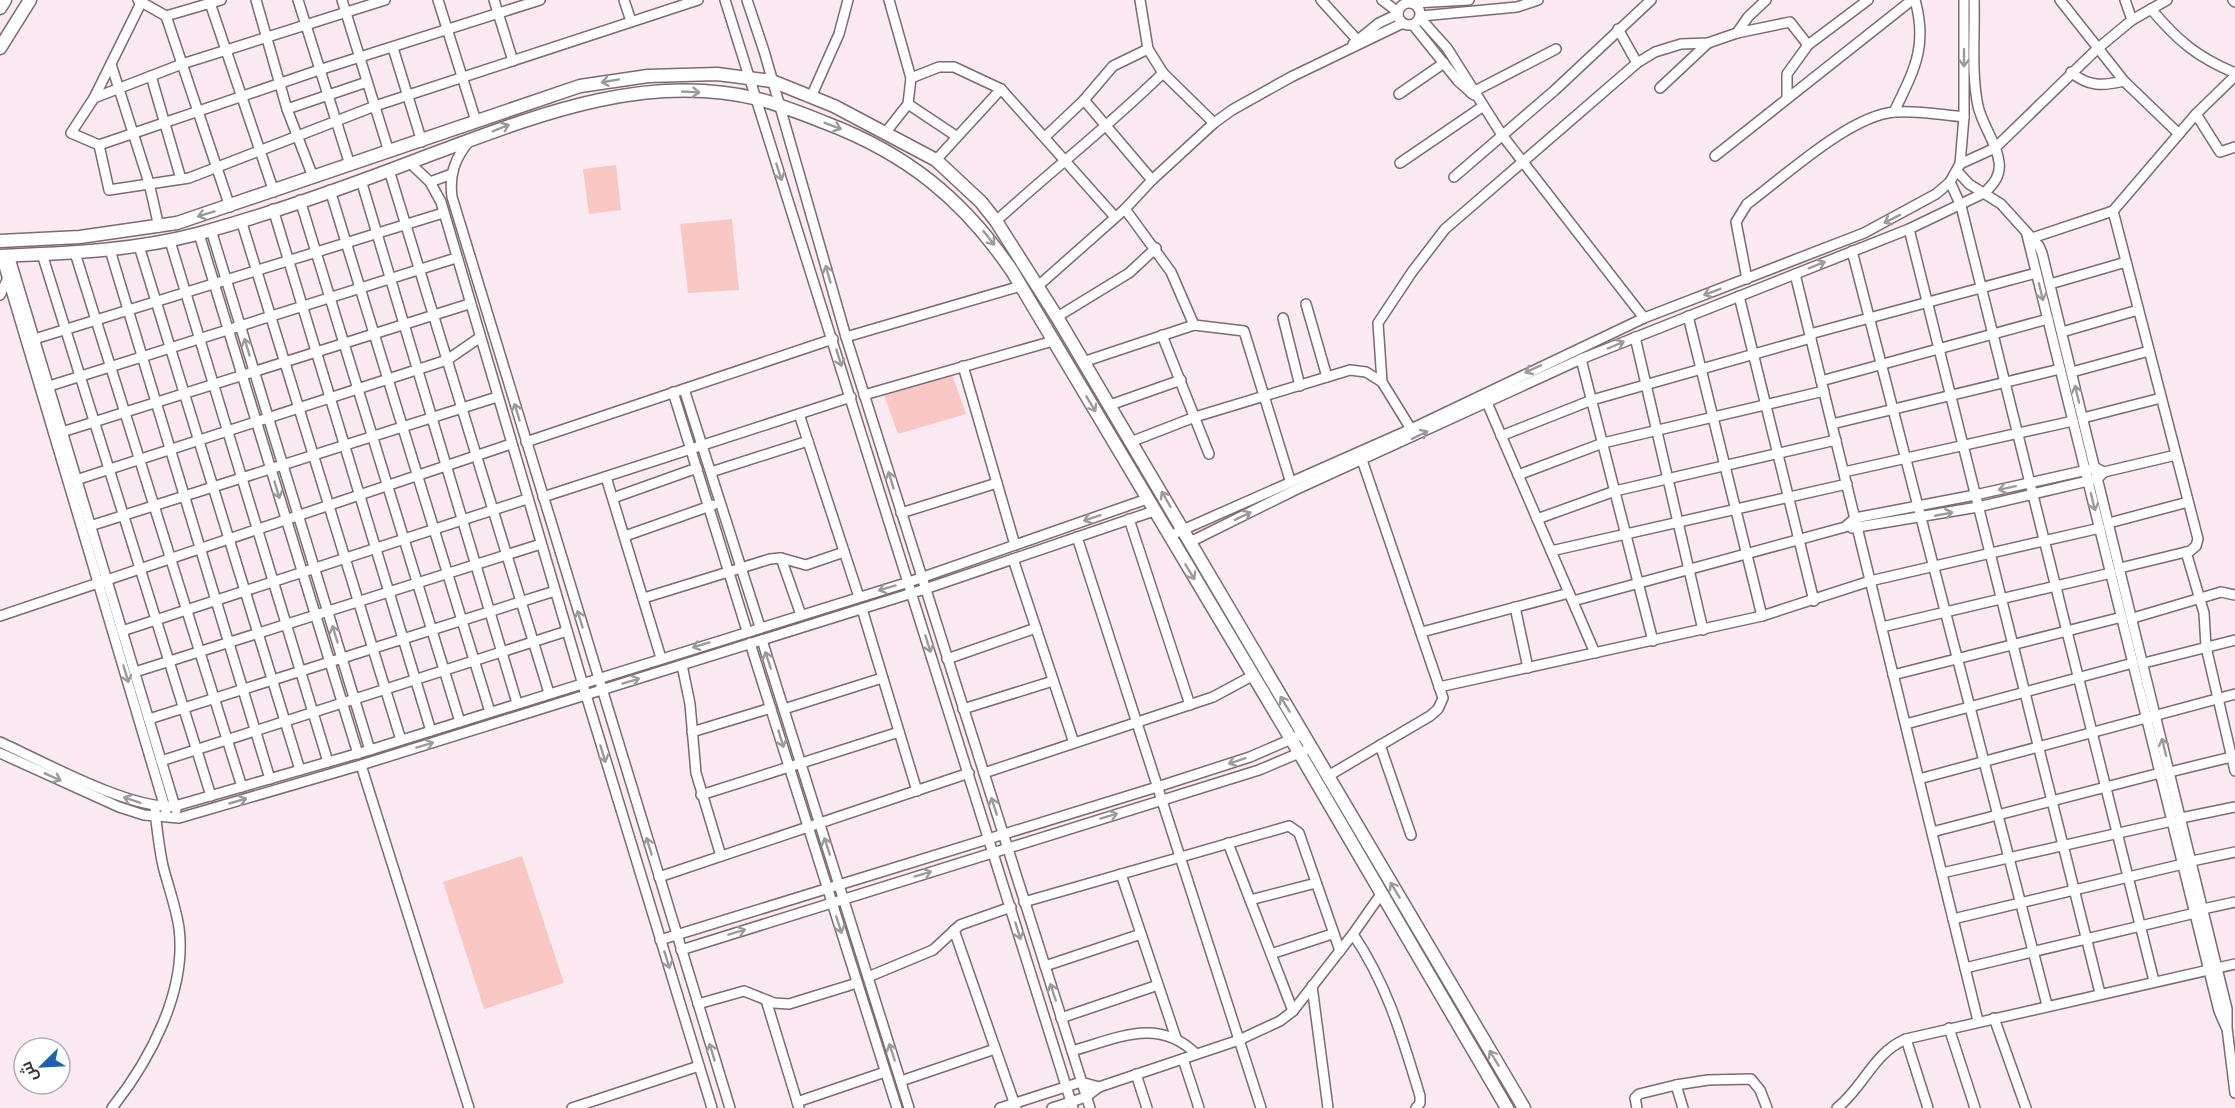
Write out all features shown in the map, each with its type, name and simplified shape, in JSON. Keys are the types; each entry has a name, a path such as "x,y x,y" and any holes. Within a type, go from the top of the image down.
{"main road":[{"path":"0,8 5,0"},
{"path":"0,48 30,0"},
{"path":"0,241 80,237 159,227 230,207 313,177 422,142 548,96 614,80 694,74 750,76 772,81 886,132 936,160 981,202 996,221 1058,317 1083,362 1133,441 1297,736 1381,894 1507,1108"},
{"path":"3,256 110,250 170,241 205,232 410,163 544,113 617,95 685,91 756,98 778,105 863,137 918,170 967,212 991,240 1021,286 1252,676 1297,736"},
{"path":"1305,751 1328,776 1524,1108"}],"street":[{"path":"166,16 221,0"},
{"path":"256,0 287,109 313,177"},
{"path":"298,0 334,122 350,165"},
{"path":"342,0 358,58 389,152"},
{"path":"94,98 182,64 385,0"},
{"path":"438,0 476,121"},
{"path":"494,0 513,61"},
{"path":"230,207 218,168 197,110 166,16 140,2 94,98 71,133 99,145 197,110 540,0"},
{"path":"624,0 631,21"},
{"path":"99,145 109,190 181,179 218,168 258,150 375,106 631,21 671,4 698,0"},
{"path":"725,0 1072,1105"},
{"path":"747,0 864,395 1090,1108"},
{"path":"811,97 839,34 848,0"},
{"path":"886,132 908,104 911,78 889,0"},
{"path":"1140,0 1148,49 1163,73 1214,123"},
{"path":"1321,0 1359,42"},
{"path":"1382,0 1399,16"},
{"path":"1406,2 1469,0"},
{"path":"1038,286 1125,209 1152,180 1214,123 1254,97 1359,42 1379,23 1399,16 1418,20 1517,7 1538,0"},
{"path":"1454,177 1555,90 1651,0"},
{"path":"1737,33 1748,17 1766,0"},
{"path":"1787,98 1787,74 1808,45 1868,0"},
{"path":"1716,156 1913,0 1922,23 1921,47 1915,68 1894,112"},
{"path":"1169,536 1290,480 1484,397 1644,318 1864,233 1910,209 1950,182 1959,168 1964,117 1964,0"},
{"path":"1190,542 1362,460 1408,441 1484,397 1909,229 1984,193 1994,184 1999,172 1999,160 1978,108 1975,86 1974,0"},
{"path":"2060,0 2124,81 2180,134"},
{"path":"2125,0 2132,20"},
{"path":"1959,168 1995,148 2097,49 2132,20 2167,0"},
{"path":"210,2 240,97 274,192"},
{"path":"1399,16 1406,2"},
{"path":"1406,2 1420,11 1418,20 1444,63 1474,93"},
{"path":"2029,238 2112,211 2142,180 2196,114 2235,74 2193,52 2175,38 2151,9"},
{"path":"1418,20 1447,48 1482,107 1502,135 1644,318"},
{"path":"1411,429 1382,382 1377,331 1382,317 1412,272 1445,229 1637,63 1655,52 1681,44 1708,43 1737,33 1790,22 1808,45"},
{"path":"1618,29 1637,63"},
{"path":"1660,88 1708,43"},
{"path":"393,48 422,142"},
{"path":"1045,137 1084,100 1113,66 1148,49"},
{"path":"1474,93 1556,49"},
{"path":"1399,94 1444,63"},
{"path":"111,64 149,183 159,227"},
{"path":"911,78 939,67 954,67 1001,89 1045,137 1062,161 1115,217"},
{"path":"2071,72 2092,84 2108,85 2124,81"},
{"path":"996,221 1062,161 1106,128 1163,73"},
{"path":"151,76 181,179"},
{"path":"287,109 367,82"},
{"path":"936,160 1001,89"},
{"path":"1084,100 1152,180"},
{"path":"908,104 956,136"},
{"path":"1400,163 1482,107"},
{"path":"1747,279 1736,222 1747,204 1844,132 1894,112 1964,117"},
{"path":"2196,114 2220,152 2227,152 2235,147"},
{"path":"470,140 462,150 452,174 452,197 730,1108"},
{"path":"410,163 430,182 443,213 527,500 712,1108"},
{"path":"1959,168 1969,184 2001,204 2042,253 2100,473 2109,523 2144,663 2151,716"},
{"path":"389,170 549,693"},
{"path":"430,182 452,174"},
{"path":"361,180 518,703"},
{"path":"1950,182 1961,206 1982,287 2154,981"},
{"path":"330,190 490,712"},
{"path":"300,200 460,722"},
{"path":"1125,209 1156,248 1181,291 1194,325"},
{"path":"273,210 431,731"},
{"path":"2112,211 2198,542 2194,549 2186,552 2120,568"},
{"path":"30,340 443,213"},
{"path":"241,220 401,740"},
{"path":"1909,229 2100,993"},
{"path":"205,232 226,280 370,750"},
{"path":"205,232 214,284 358,754"},
{"path":"2029,238 2133,663 2151,716 2213,968 2219,1011 2227,1028 2235,1093"},
{"path":"170,241 328,762"},
{"path":"139,246 300,770"},
{"path":"1058,317 1129,273 1156,248"},
{"path":"110,250 270,779"},
{"path":"1852,250 2047,1005"},
{"path":"75,253 242,787"},
{"path":"42,254 211,796"},
{"path":"3,256 13,270 44,388 170,807 179,818"},
{"path":"3,256 8,280 30,340"},
{"path":"44,388 456,258"},
{"path":"2050,284 2126,262"},
{"path":"0,295 13,270"},
{"path":"1501,436 1592,400 1870,318 2036,273"},
{"path":"1795,274 1978,1021"},
{"path":"846,336 1021,286"},
{"path":"1739,296 1814,601"},
{"path":"62,432 469,304"},
{"path":"1306,304 1327,377"},
{"path":"2062,332 2138,310"},
{"path":"1688,316 1762,616"},
{"path":"1283,318 1300,387"},
{"path":"1518,475 1603,443 1766,404 1882,365 2048,319"},
{"path":"1083,362 1194,325 1244,330 1290,480"},
{"path":"1162,335 1209,454"},
{"path":"1635,337 1703,630"},
{"path":"76,480 447,360 479,338"},
{"path":"526,441 833,339"},
{"path":"864,395 1053,341"},
{"path":"2072,372 2149,351"},
{"path":"1581,360 1653,641"},
{"path":"963,366 1015,545"},
{"path":"1832,424 2060,369"},
{"path":"1133,441 1195,417 1350,370 1366,372 1382,382"},
{"path":"1110,405 1181,380"},
{"path":"44,388 62,432 90,526 102,580 122,631 161,760 170,807 169,819"},
{"path":"684,389 760,627"},
{"path":"673,392 747,631"},
{"path":"90,526 497,397"},
{"path":"543,497 851,397"},
{"path":"1484,397 1595,653"},
{"path":"2084,418 2161,398"},
{"path":"799,414 859,597"},
{"path":"1844,472 2073,421"},
{"path":"1537,519 1615,491 1836,440"},
{"path":"711,472 808,441"},
{"path":"0,616 511,444"},
{"path":"1422,632 1515,607 1639,585 1845,527 1858,529 1921,519 2033,495 2088,481 2100,473 2176,455"},
{"path":"1328,776 1438,709 1443,698 1362,460"},
{"path":"613,498 697,468"},
{"path":"1845,527 1855,518 1918,507 2085,471 2100,473"},
{"path":"606,477 662,658"},
{"path":"901,513 997,483"},
{"path":"1551,551 1847,484"},
{"path":"0,742 124,797 154,806 170,807 358,754 597,677 909,582 1147,499"},
{"path":"122,631 527,500"},
{"path":"2109,523 2188,502"},
{"path":"625,536 720,503"},
{"path":"0,753 119,807 156,817 179,818 361,765 925,589 1154,511"},
{"path":"1129,519 1190,705"},
{"path":"1439,687 1762,616 1870,581 2100,528"},
{"path":"1077,537 1261,1108"},
{"path":"135,672 541,544"},
{"path":"644,598 781,558 802,565 844,552"},
{"path":"2186,552 2204,613 2206,647 2234,756 2235,771"},
{"path":"781,558 801,615"},
{"path":"1013,559 1074,743"},
{"path":"1882,627 2111,573"},
{"path":"149,719 555,591"},
{"path":"2133,618 2221,592 2235,596"},
{"path":"1515,607 1528,668"},
{"path":"861,609 917,791"},
{"path":"1893,675 2122,617"},
{"path":"947,659 1036,628"},
{"path":"161,760 567,631"},
{"path":"762,640 909,1108"},
{"path":"2144,663 2235,640"},
{"path":"750,644 897,1108"},
{"path":"1906,724 2133,663"},
{"path":"682,665 696,773 721,856"},
{"path":"984,774 1190,705 1252,676"},
{"path":"784,709 882,678"},
{"path":"963,709 1053,681"},
{"path":"1919,779 2235,694"},
{"path":"692,732 771,708"},
{"path":"701,795 899,732"},
{"path":"660,940 1157,787 1250,757 1297,736"},
{"path":"1380,745 1411,835"},
{"path":"681,950 1161,800 1305,751"},
{"path":"1932,832 2234,756"},
{"path":"361,765 469,1108"},
{"path":"659,877 969,773"},
{"path":"112,1108 143,1063 159,1031 180,962 179,928 163,865 154,806"},
{"path":"1942,873 2235,807"},
{"path":"1024,902 1284,826 1293,827 1299,833 1332,934 1340,951"},
{"path":"1228,843 1293,1011"},
{"path":"1953,919 2235,852"},
{"path":"1121,874 1176,1038"},
{"path":"1250,900 1316,883"},
{"path":"1052,1108 1072,1105 1086,1097 1098,1086 1239,1040 1280,1022 1293,1011 1381,894"},
{"path":"1965,968 2235,902"},
{"path":"868,977 933,950 954,930 969,921 1011,907"},
{"path":"954,930 1015,1106"},
{"path":"1044,966 1141,934"},
{"path":"1271,954 1332,934"},
{"path":"1353,934 1381,978 1397,1019 1420,1096 1420,1103 1416,1108"},
{"path":"1837,1108 1848,1098 1880,1055 1906,1039 2047,1005 2235,964"},
{"path":"698,1004 744,991 766,1000 789,1004 857,983"},
{"path":"1061,1018 1158,985"},
{"path":"1312,986 1328,1108"},
{"path":"766,1000 798,1105 885,1072"},
{"path":"1994,1018 2026,1108"},
{"path":"1949,1028 1975,1108"},
{"path":"1072,1051 1146,1032 1161,1033 1176,1038 1196,1054"},
{"path":"1906,1039 1928,1108"},
{"path":"901,1081 995,1049"},
{"path":"1184,1059 1199,1108"},
{"path":"572,1108 699,1066"},
{"path":"1136,1074 1147,1108"},
{"path":"1637,1108 1635,1098 1639,1094 1676,1084 1708,1080 1751,1079 1760,1090 1767,1108"},
{"path":"1000,1108 1015,1106 1081,1082 1098,1086"},
{"path":"1676,1084 1683,1108"},
{"path":"1848,1098 1851,1108"}],"shaded area":[{"path":"616,165 621,210 589,214 583,169"},
{"path":"732,219 739,290 688,293 680,224"},
{"path":"952,374 966,414 898,434 884,395"},
{"path":"522,856 564,983 484,1009 443,882"}]}
